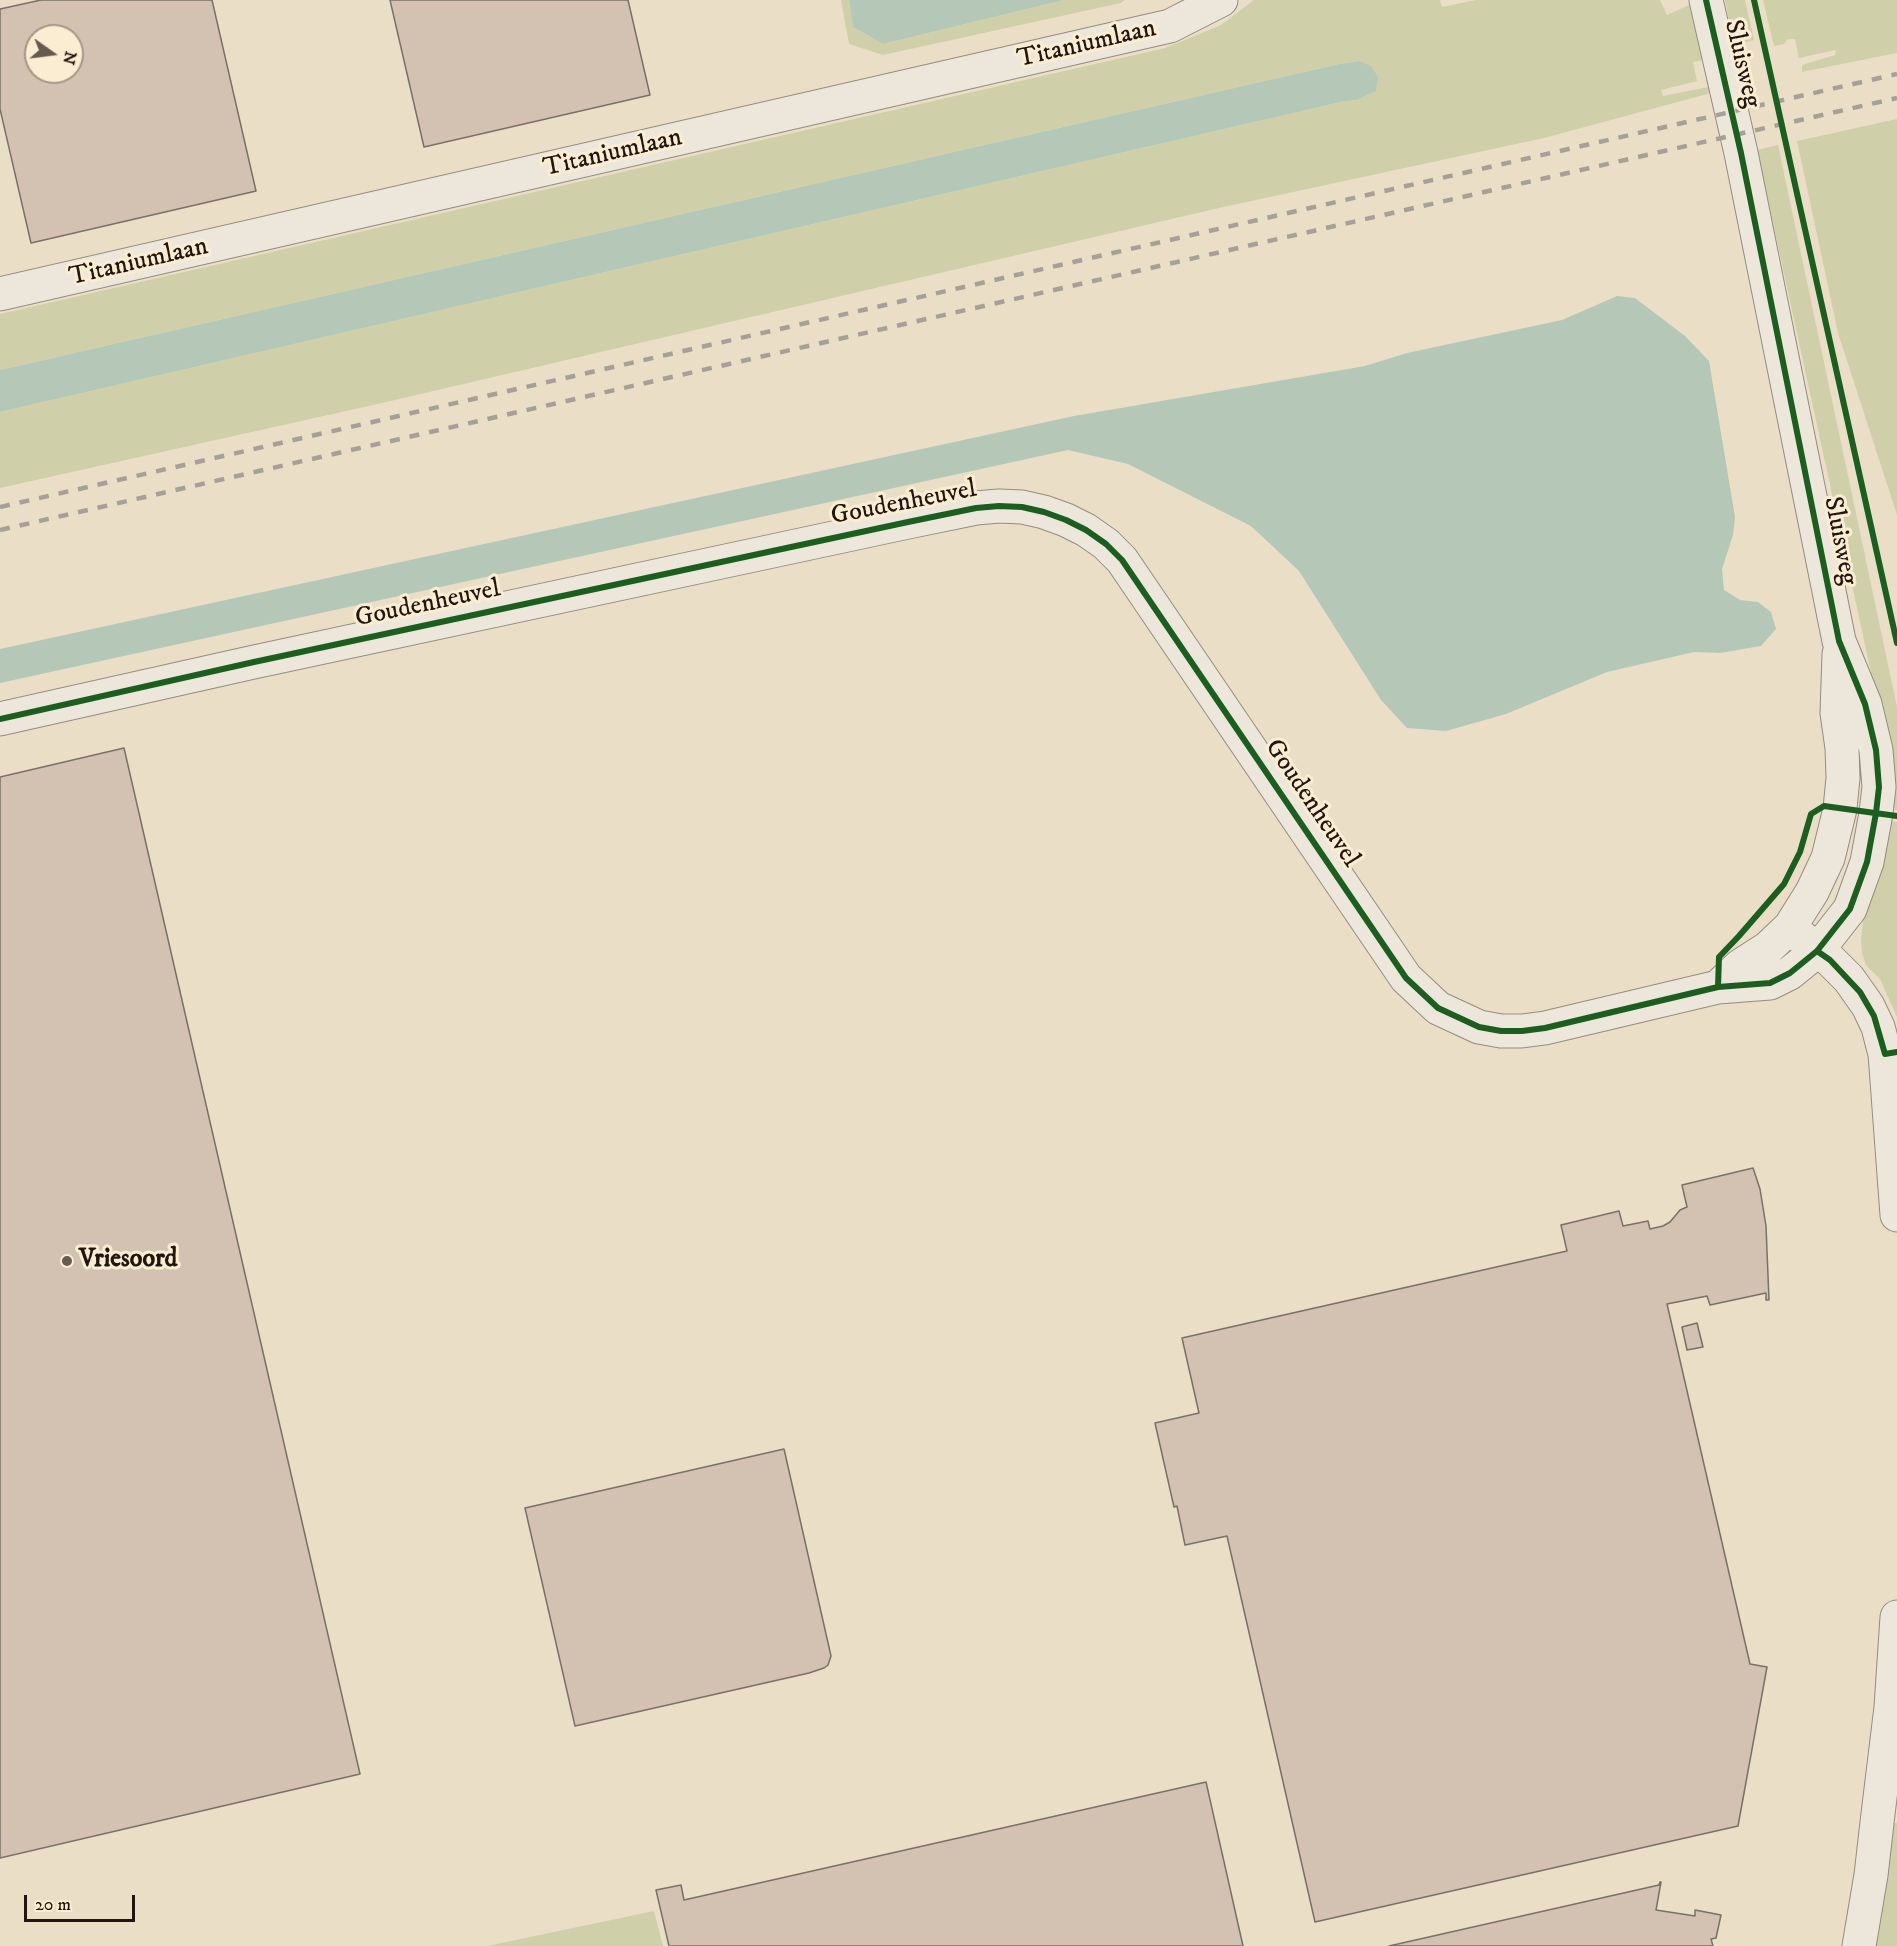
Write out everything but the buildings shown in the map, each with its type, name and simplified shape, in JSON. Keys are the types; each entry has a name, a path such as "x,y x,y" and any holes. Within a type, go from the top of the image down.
{"street":[{"name":"Titaniumlaan","path":"0,294 1170,26 1221,0"},
{"name":"Sluisweg","path":"1706,0 1741,153 1839,641 1865,704 1876,750 1879,787 1867,862 1850,909 1817,951"},
{"name":"Goudenheuvel","path":"0,719 254,662 976,508 1022,507 1066,520 1086,530 1106,544 1122,560 1406,978 1438,1008 1479,1027 1501,1031 1545,1028 1718,987 1770,983 1790,973 1817,951"},
{"name":"Sluisweg","path":"1790,927 1812,892 1827,858 1840,809 1843,778 1837,713 1839,641"},
{"path":"1718,987 1740,966 1768,948 1790,927 1830,960 1854,986 1868,1006 1878,1027 1885,1054 1897,1215"},
{"path":"1859,1946 1871,1875 1891,1707 1897,1617"}],"green space":[{"path":"841,0 849,0 853,27 883,44 1064,0 1125,0 1121,3 883,55 849,44"},
{"path":"1254,0 1440,0 1442,7 1476,0 1660,0 1667,15 1689,5 1704,60 1693,62 1697,81 1661,90 1663,96 1708,87 1711,93 1544,138 1219,208 382,403 0,488 0,412 1356,100 1359,61 0,370 0,314 1165,48 1221,25"},
{"path":"1725,0 1745,0 1754,40 1746,42 1743,39 1733,42"},
{"path":"1763,0 1897,0 1897,53 1802,72 1802,65 1835,55 1836,50 1799,58 1795,39 1788,39 1784,44 1774,46"},
{"path":"1897,119 1897,515 1838,333 1797,141"},
{"path":"1778,145 1897,707 1897,810 1888,808 1889,755 1757,150"},
{"path":"1886,820 1897,822 1897,1017 1880,979 1866,965 1861,939 1864,913"},
{"path":"1894,1823 1897,1823 1897,1946 1874,1946"},
{"path":"654,1911 663,1946 487,1946"}],"shaded area":[{"path":"849,0 1064,0 883,44 853,27"},
{"path":"1359,61 1371,66 1378,77 1376,91 1356,100 0,412 0,370"},
{"path":"1617,296 1635,298 1685,336 1709,361 1735,517 1733,535 1722,569 1724,590 1740,600 1758,602 1771,612 1776,629 1761,646 1720,653 1694,652 1607,672 1506,714 1446,731 1407,728 1381,700 1299,571 1251,526 1128,464 1068,450 0,683 0,649 1074,416 1365,366 1407,353 1562,320"}],"railway":[{"path":"0,507 1897,74"},
{"path":"0,530 1897,98"}],"cycle path":[{"path":"0,719 254,662 908,522 976,508 1022,507 1044,512 1086,530 1106,544 1122,560 1406,978 1438,1008 1479,1027 1501,1031 1522,1031 1545,1028 1718,987 1770,983 1790,973 1817,951 1850,909 1867,862 1879,787 1876,750 1865,704 1839,641 1741,153 1706,0"},
{"path":"1754,0 1897,643"},
{"path":"1718,987 1719,957 1784,884 1800,852 1811,814 1824,806 1897,816"},
{"path":"1817,951 1830,960 1860,992 1874,1016 1885,1054 1897,1052"}],"place":[{"name":"Vriesoord","path":"67,1261"}]}
